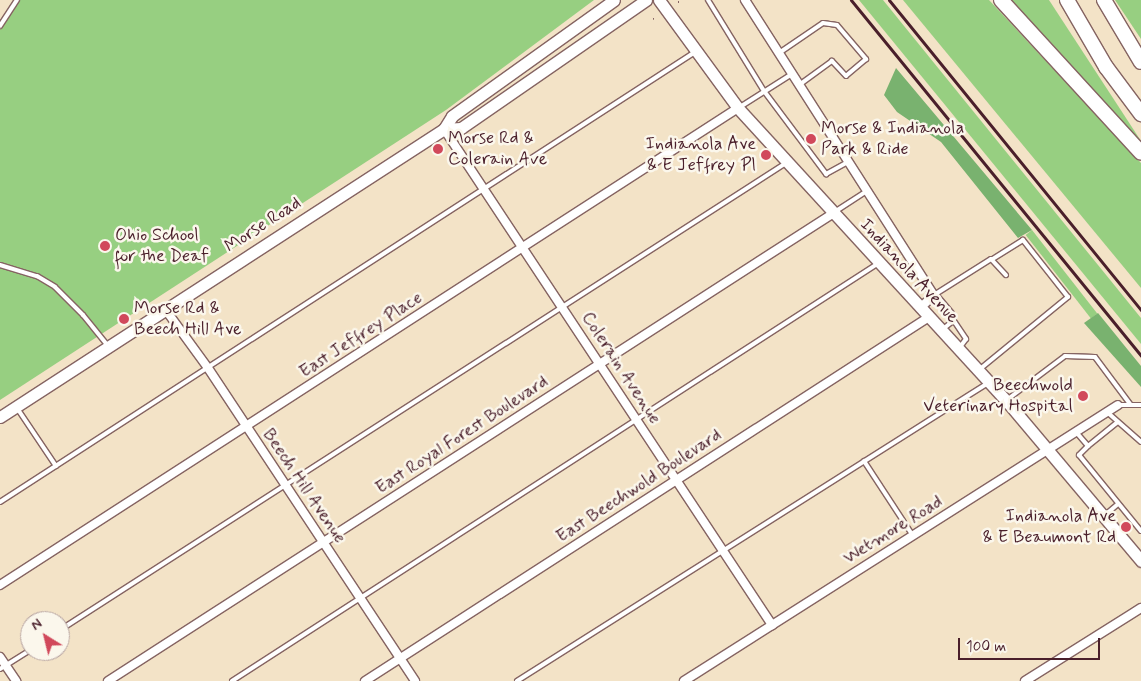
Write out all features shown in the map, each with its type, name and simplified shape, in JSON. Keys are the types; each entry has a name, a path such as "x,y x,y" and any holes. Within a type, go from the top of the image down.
{"highway":[{"path":"1001,0 1141,152"},
{"path":"1067,0 1106,67 1141,114"},
{"path":"1104,0 1141,62"}],"main road":[{"name":"Morse Road","path":"0,417 444,129 452,116 614,0"},
{"name":"Morse Road","path":"444,129 461,128 646,0"},
{"name":"Indianola Avenue","path":"659,0 738,108 832,214 1006,401 1141,561"}],"street":[{"path":"745,0 934,296 952,317"},
{"name":"East Jeffrey Place","path":"0,585 738,108"},
{"name":"Colerain Avenue","path":"444,129 524,247 772,625"},
{"name":"East Royal Forest Boulevard","path":"108,681 832,214"},
{"path":"920,308 934,296"},
{"name":"Beech Hill Avenue","path":"165,309 208,368 415,681"},
{"name":"East Beechwold Boulevard","path":"365,681 929,317"},
{"name":"Wetmore Road","path":"684,681 695,678 772,625 1118,405"},
{"path":"1025,681 1141,608"},
{"path":"0,657 3,667 16,681"}],"lane":[{"path":"0,26 17,0"},
{"path":"708,0 764,91 826,174 848,162"},
{"path":"779,53 823,23 837,25 866,59 846,76 832,61 799,85"},
{"path":"0,502 696,52"},
{"path":"738,108 792,74"},
{"path":"70,624 786,163"},
{"path":"832,214 867,191"},
{"path":"934,296 1018,242 1025,241 1068,297 978,371"},
{"path":"993,259 1006,275"},
{"path":"232,681 878,263"},
{"path":"0,265 37,276 55,287 83,314 108,347"},
{"path":"941,331 952,317 966,339 958,349"},
{"path":"1006,401 1016,390 1065,356 1095,357 1130,404"},
{"path":"517,681 988,382"},
{"path":"1118,405 1141,405"},
{"path":"16,406 56,466"},
{"path":"1107,412 1141,442"},
{"path":"1118,422 1079,454 1141,531"},
{"path":"1076,432 1088,446"},
{"path":"864,461 913,536"},
{"path":"1104,516 1118,504"},
{"path":"3,667 20,656"}],"green space":[{"name":"Ohio School for the Deaf","path":"18,0 594,0 446,110 0,400 0,29"},
{"path":"859,0 883,0 1141,318 1141,344"},
{"path":"903,0 989,0 1141,163 1141,288"},
{"path":"1007,0 1049,0 1141,141 1139,143"},
{"path":"1115,0 1141,0 1141,39"},
{"path":"896,68 1032,230 1018,238 941,142 897,112 884,95"},
{"path":"1032,230 1097,314 1091,318 1026,235"},
{"path":"1098,313 1141,366 1141,387 1084,323"}],"railway":[{"path":"851,0 1141,356"},
{"path":"889,0 1141,310"}],"place":[{"name":"Morse & Indianola Park & Ride","path":"811,139"},
{"name":"Morse Rd & Colerain Ave","path":"438,149"},
{"name":"Indianola Ave & E Jeffrey Pl","path":"766,155"},
{"name":"Ohio School for the Deaf","path":"105,246"},
{"name":"Morse Rd & Beech Hill Ave","path":"124,319"},
{"name":"Beechwold Veterinary Hospital","path":"1083,396"},
{"name":"Indianola Ave & E Beaumont Rd","path":"1126,527"}]}
